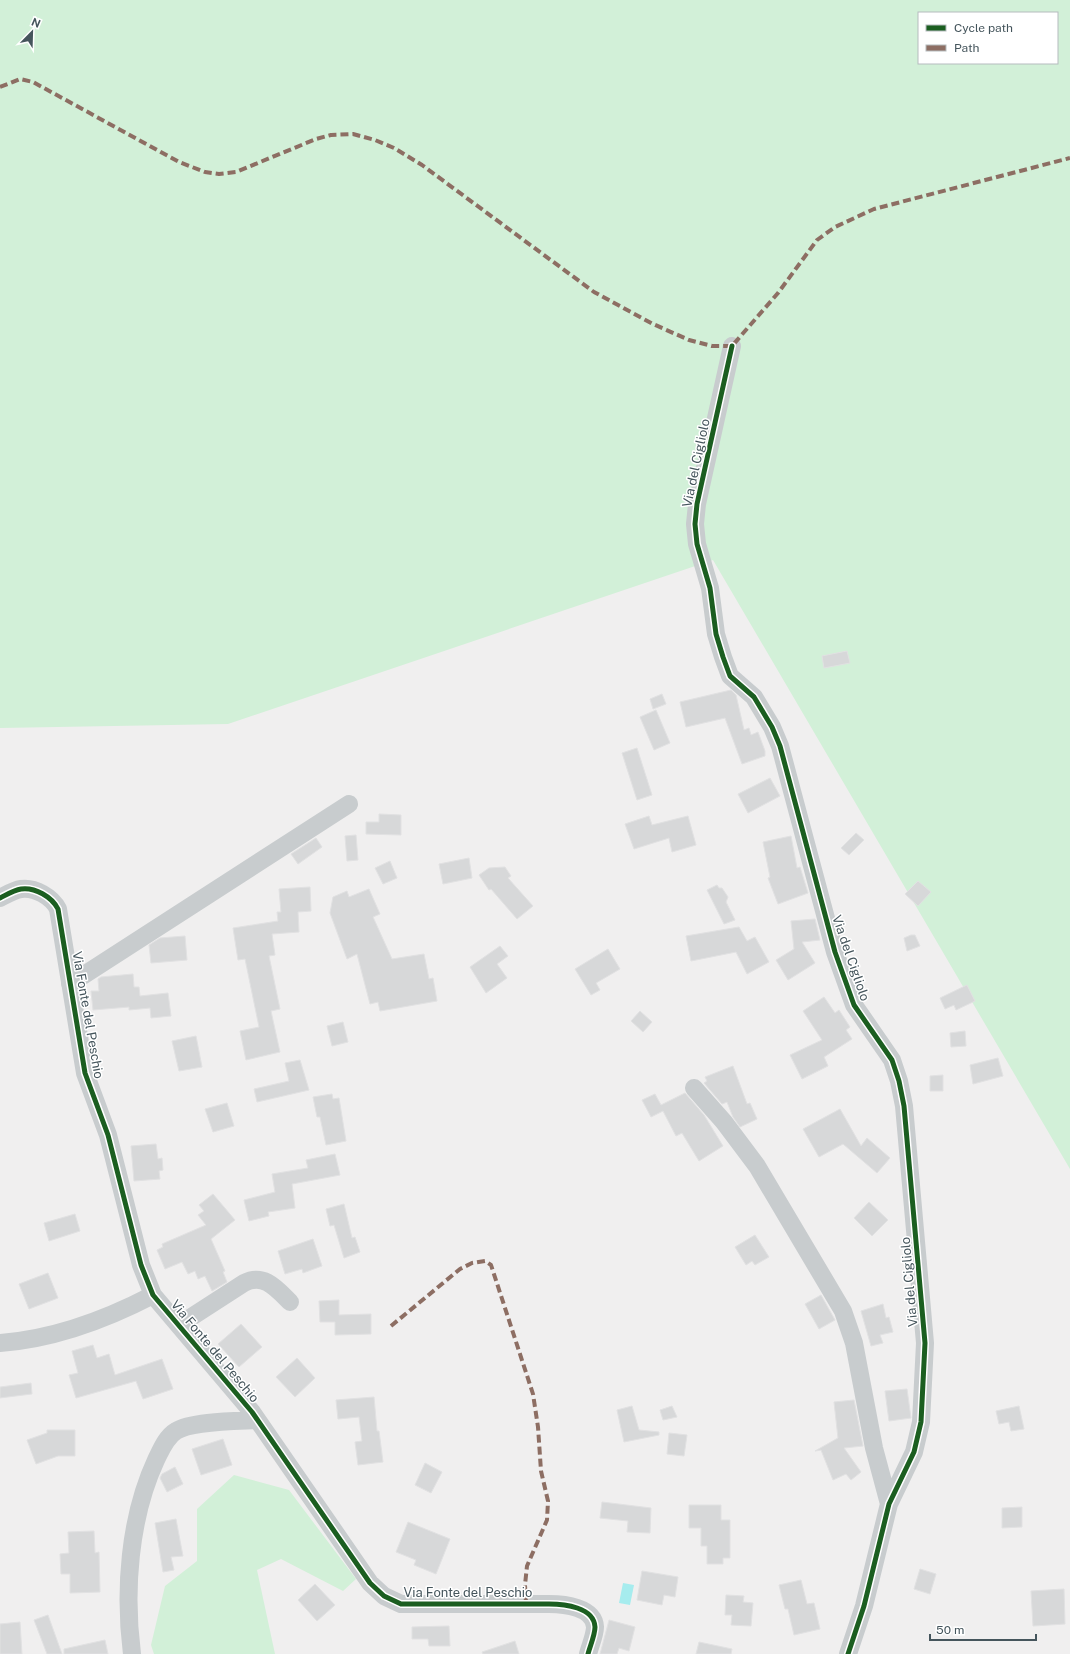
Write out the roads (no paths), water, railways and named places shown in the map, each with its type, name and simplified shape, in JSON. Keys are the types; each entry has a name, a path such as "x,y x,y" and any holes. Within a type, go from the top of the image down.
{"street":[{"name":"Via del Cigliolo","path":"732,346 697,504 695,524 698,553 710,588 716,634 730,676 754,697 776,736 783,757 824,914 846,984 861,1016 892,1060 899,1081 903,1098 924,1326 925,1373 919,1436 912,1456 889,1504 864,1606 848,1654"},
{"path":"70,984 349,804"},
{"name":"Via Fonte del Peschio","path":"0,898 17,890 26,889 41,893 53,901 60,914 70,984 87,1080 108,1135 141,1265 153,1295 257,1420 368,1580 384,1596 397,1603 549,1604 572,1607 587,1613 594,1623 595,1630 588,1654"},
{"path":"694,1088 724,1122 757,1166 844,1311 854,1343 874,1448 889,1504"},
{"path":"179,1325 244,1283 254,1279 265,1280 270,1283 290,1302"},
{"path":"0,1343 33,1340 60,1334 123,1311 153,1295"},
{"path":"132,1654 128,1603 137,1519 145,1486 164,1444 174,1432 183,1427 257,1420"}],"water":[{"path":"623,1583 634,1585 630,1605 619,1603"}]}
